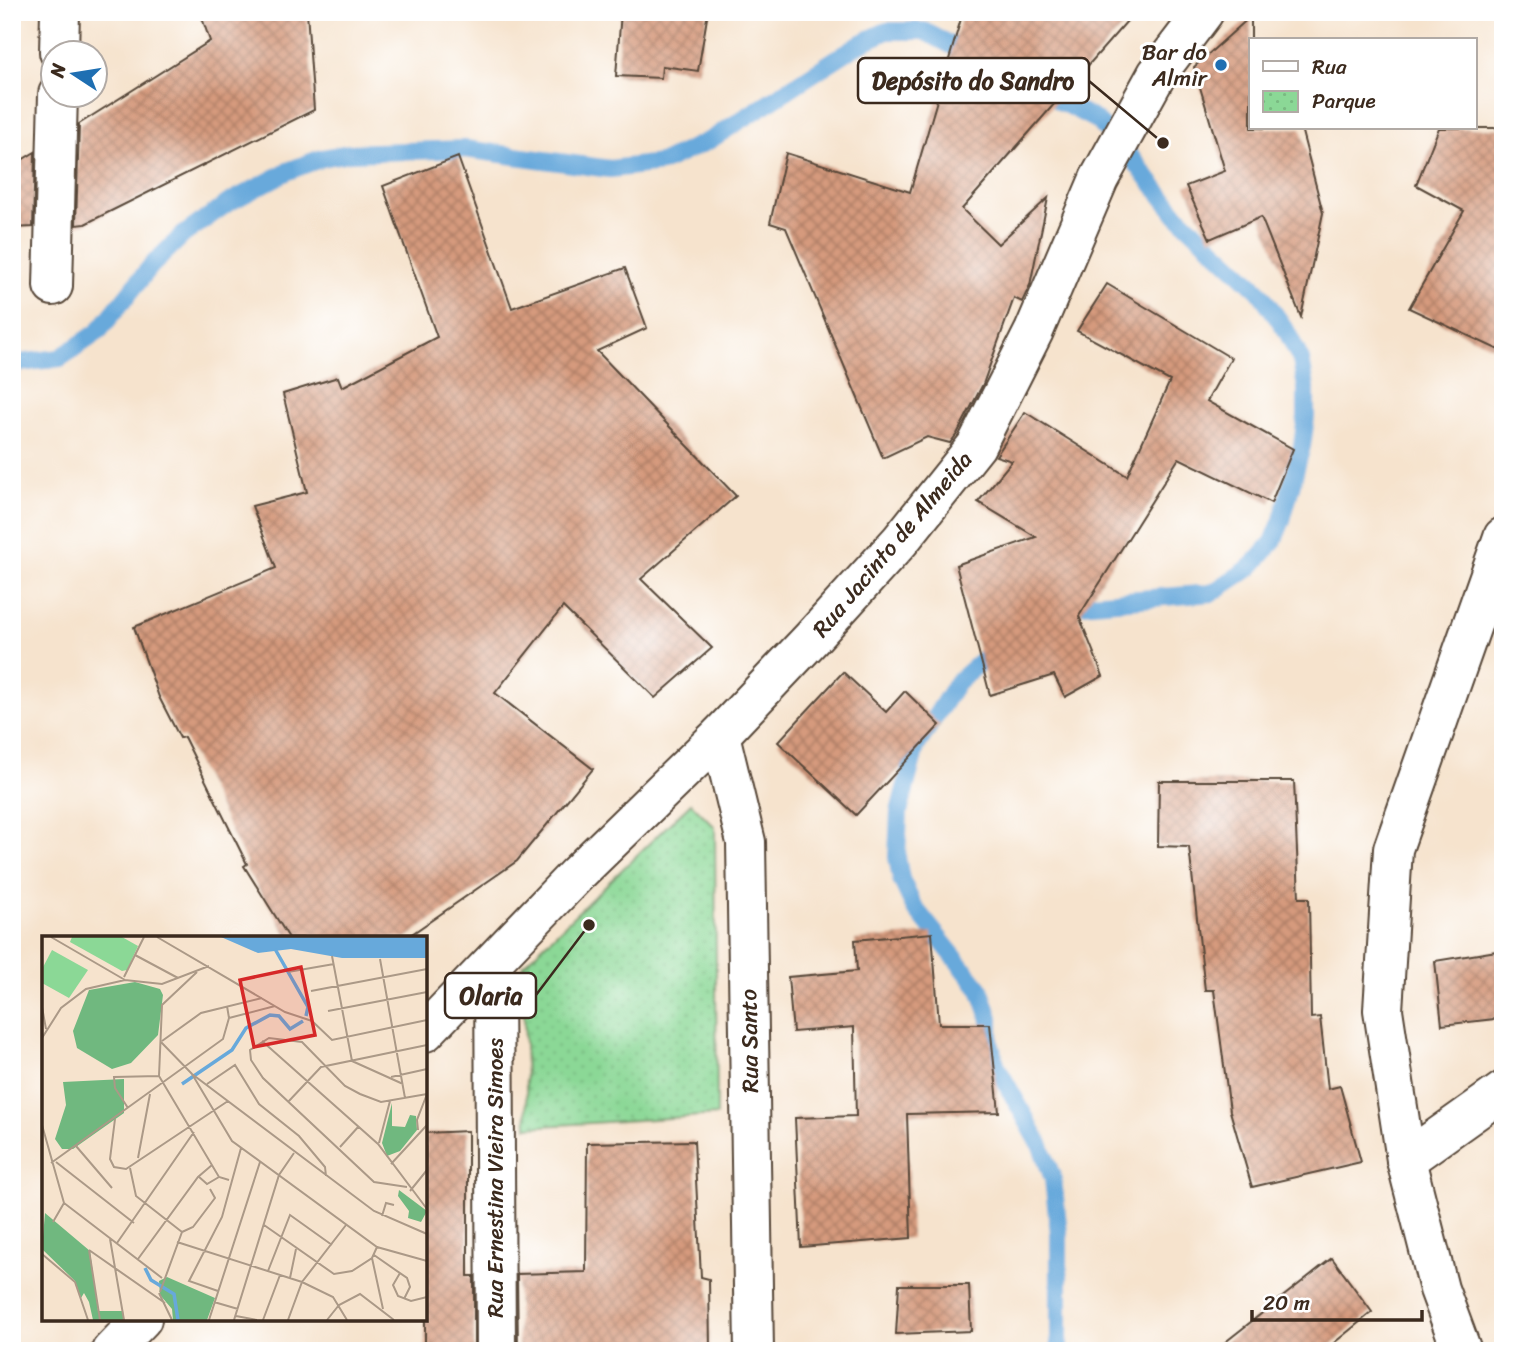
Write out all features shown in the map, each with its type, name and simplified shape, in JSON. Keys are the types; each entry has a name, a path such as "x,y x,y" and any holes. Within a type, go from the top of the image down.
{"street":[{"path":"59,38 60,12"},
{"name":"Rua Jacinto de Almeida","path":"427,1030 577,874 720,735 900,541 975,446 1034,331 1099,179 1157,74 1204,12"},
{"path":"53,286 58,108"},
{"path":"1462,1351 1439,1289 1406,1160 1382,1010 1393,849 1503,537"},
{"name":"Rua Santo","path":"720,735 746,842 754,1351"},
{"name":"Rua Ernestina Vieira Simoes","path":"494,963 496,1351"},
{"path":"1406,1160 1503,1091"},
{"path":"111,1351 140,1321"}],"green space":[{"path":"691,803 715,827 717,1115 527,1127 523,965"}],"building":[{"path":"200,12 307,12 314,110 85,224 76,225 79,124 210,41"},
{"path":"621,12 708,12 698,71 662,66 661,78 616,76"},
{"path":"963,12 1135,12 962,209 998,244 1048,198 1030,285 1022,302 1014,298 983,384 950,443 927,437 883,458 786,228 770,223 786,153 910,192"},
{"path":"1251,16 1249,130 1302,130 1323,213 1301,317 1261,217 1210,239 1186,186 1225,171 1194,67"},
{"path":"1503,128 1503,352 1409,308 1464,211 1416,185 1438,130"},
{"path":"35,152 33,227 12,228 12,166"},
{"path":"458,157 512,308 625,268 647,328 597,351 736,496 641,579 712,648 655,698 563,607 495,693 593,769 517,861 409,936 288,936 244,866 247,864 184,737 180,738 159,697 134,627 276,568 252,506 307,492 283,394 338,377 342,387 437,337 383,186"},
{"path":"1107,284 1231,358 1207,401 1293,449 1271,503 1179,458 1079,616 1103,676 1065,697 1054,675 990,695 956,565 1036,537 978,502 1012,461 996,456 1025,412 1127,476 1170,381 1077,331"},
{"path":"843,672 886,712 905,691 940,725 856,815 778,742"},
{"path":"1159,781 1294,781 1299,898 1309,898 1311,1018 1320,1017 1328,1089 1340,1086 1361,1162 1252,1187 1230,1111 1214,990 1205,990 1189,847 1158,846"},
{"path":"932,933 939,1024 990,1024 999,1112 907,1114 911,1238 801,1247 795,1118 856,1116 854,1027 793,1032 788,977 857,971 855,940"},
{"path":"1503,950 1503,1018 1442,1025 1435,961"},
{"path":"468,1131 468,1276 474,1276 474,1351 425,1351 427,1133"},
{"path":"694,1141 701,1277 709,1279 710,1351 518,1351 517,1274 586,1272 587,1143"},
{"path":"1332,1258 1372,1312 1324,1351 1214,1351"},
{"path":"899,1285 969,1285 971,1331 896,1334"}],"waterway":[{"path":"12,364 60,358 98,332 151,266 183,235 228,203 288,171 322,158 349,153 465,149 610,169 661,163 710,140 859,44 887,31 924,31 974,57"},
{"path":"1036,89 1096,120 1124,148 1177,215 1259,291 1286,330 1301,360 1306,387 1302,446 1282,520 1273,542 1251,567 1212,593 1079,604 1064,608"},
{"path":"998,646 957,682 916,747 899,812 897,857 901,879 914,907 980,989 990,1018 990,1043 997,1067 1041,1146 1053,1179 1059,1233 1059,1351"}],"place":[{"name":"Bar do Almir","path":"1221,65"},
{"name":"Depósito do Sandro","path":"1163,143"},
{"name":"Olaria","path":"589,925"}]}
